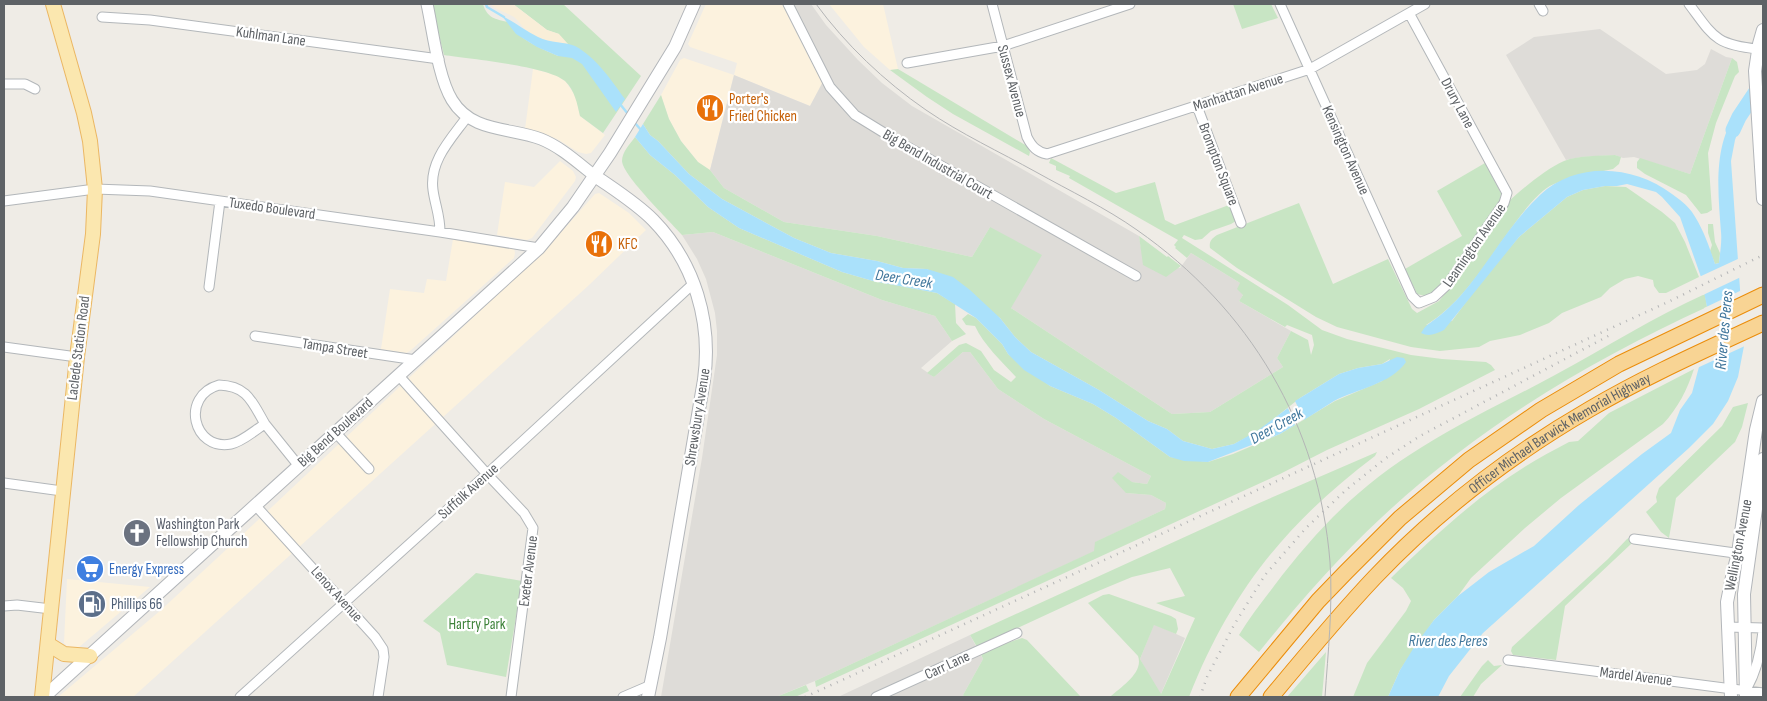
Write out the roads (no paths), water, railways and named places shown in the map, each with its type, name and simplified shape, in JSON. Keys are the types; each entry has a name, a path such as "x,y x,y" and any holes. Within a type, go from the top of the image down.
{"highway":[{"name":"Officer Michael Barwick Memorial Highway","path":"1238,697 1318,601 1392,526 1434,488 1505,434 1579,386 1658,344 1763,295"},
{"name":"Officer Michael Barwick Memorial Highway","path":"1271,697 1376,575 1420,534 1490,476 1589,409 1681,361 1763,323"}],"main road":[{"name":"Laclede Station Road","path":"43,697 62,491 93,234 96,189 90,141 84,113 53,4"},
{"path":"683,4 686,22"},
{"name":"Big Bend Boulevard","path":"43,697 298,465 399,376 500,281 539,248 573,207 610,153 675,47 694,4"},
{"path":"1763,30 1755,79 1763,199"},
{"name":"Shrewsbury Avenue","path":"595,176 654,221 677,249 694,283 706,339 705,369 649,691"},
{"name":"Wellington Avenue","path":"1746,694 1744,554 1756,430 1763,401"},
{"name":"Wellington Avenue","path":"1730,693 1727,602 1732,577 1744,554 1763,459"},
{"path":"48,644 64,654 90,656"}],"street":[{"path":"427,4 444,82 451,99 467,117 486,126 542,140 556,147 595,176"},
{"name":"Big Bend Industrial Court","path":"788,4 830,87 855,115 899,142 1136,276"},
{"name":"Sussex Avenue","path":"992,4 1028,137 1033,148 1041,153"},
{"path":"907,64 1003,46 1130,4"},
{"name":"Kensington Avenue","path":"1280,4 1412,296"},
{"name":"Manhattan Avenue","path":"1041,153 1053,153 1310,69 1425,4"},
{"path":"1689,4 1717,39 1733,45 1760,47"},
{"name":"Drury Lane","path":"1409,13 1507,193"},
{"name":"Kuhlman Lane","path":"102,17 150,20 439,59"},
{"path":"4,84 25,84 35,89"},
{"name":"Brompton Square","path":"1196,106 1241,223"},
{"path":"440,232 440,219 433,189 433,171 440,154 467,117"},
{"name":"Tuxedo Boulevard","path":"4,201 96,189 150,191 539,248"},
{"name":"Leamington Avenue","path":"1412,296 1419,303 1429,301 1448,284 1504,203 1507,193"},
{"path":"209,287 220,201"},
{"name":"Suffolk Avenue","path":"240,697 487,474 694,283"},
{"name":"Tampa Street","path":"255,336 416,360"},
{"path":"4,347 77,357"},
{"name":"Exeter Avenue","path":"399,376 524,513 533,528 511,697"},
{"path":"265,424 238,442 220,444 213,442 201,433 196,421 196,407 199,398 210,388 219,385 242,389 250,398 265,424 298,465"},
{"path":"335,432 369,469"},
{"path":"4,483 62,491"},
{"name":"Lenox Avenue","path":"255,505 375,637 384,657 378,697"},
{"path":"1634,539 1744,554"},
{"path":"4,606 17,605 51,609"},
{"path":"1727,627 1763,630 1761,649 1754,676 1746,694"},
{"name":"Carr Lane","path":"876,697 1018,633"},
{"name":"Mardel Avenue","path":"1508,660 1730,693 1763,693"},
{"path":"623,697 649,691"}],"water":[{"path":"502,16 538,37 575,46 583,51 603,70 625,99 616,112 582,64 572,58 558,56 537,47 516,34"},
{"name":"River des Peres","path":"1741,107 1742,120 1735,140 1731,161 1744,346 1738,377 1728,401 1713,424 1689,448 1483,633 1449,676 1438,697 1388,697 1400,670 1416,644 1434,620 1458,596 1489,572 1534,546 1579,505 1671,433 1680,410 1692,393 1708,333 1707,307 1701,277 1680,217 1656,192 1627,184 1605,186 1583,190 1567,197 1519,237 1444,330 1429,335 1421,333 1427,325 1462,294 1519,218 1540,195 1555,184 1571,176 1588,172 1605,171 1640,177 1657,184 1672,194 1692,212 1703,231 1715,264 1719,263 1721,236 1718,183 1721,151 1725,135"},
{"path":"643,124 650,135 689,174 722,199 794,238 831,253 877,261 903,268 927,269 953,277 1000,318 1015,337 1031,352 1099,390 1148,421 1167,429 1183,441 1212,449 1234,444 1257,431 1288,408 1295,425 1280,434 1208,462 1184,461 1170,457 1116,418 1093,404 1050,386 1024,370 976,318 937,293 873,281 842,272 739,228 708,207 675,175 650,155 635,137"},
{"path":"1397,357 1404,358 1406,362 1392,376 1334,401 1304,420 1295,401 1339,374 1358,368 1382,364"}],"waterway":[{"name":"Deer Creek","path":"486,4 487,7 504,17"},
{"name":"River des Peres","path":"1733,130 1739,117 1763,81"},
{"name":"Deer Creek","path":"620,104 628,114"},
{"name":"Deer Creek","path":"634,122 642,131"},
{"name":"Deer Creek","path":"1290,419 1303,411"}],"tram line":[{"path":"816,4 853,48 910,99 953,127 1100,207 1137,230 1177,261 1213,296 1245,334 1272,374 1294,418 1311,463 1323,512 1331,579 1330,630 1325,697"}],"railway":[{"path":"805,697 1668,302 1763,255"},
{"path":"1200,697 1207,677 1234,625 1265,575 1306,528 1346,490 1386,458 1420,436 1612,334"}],"place":[{"name":"Porter's Fried Chicken","path":"710,108"},
{"name":"KFC","path":"599,244"},
{"name":"Washington Park Fellowship Church","path":"137,533"},
{"name":"Energy Express","path":"90,569"},
{"name":"Phillips 66","path":"92,604"}],"park label":[{"name":"Hartry Park","path":"477,624"}]}
